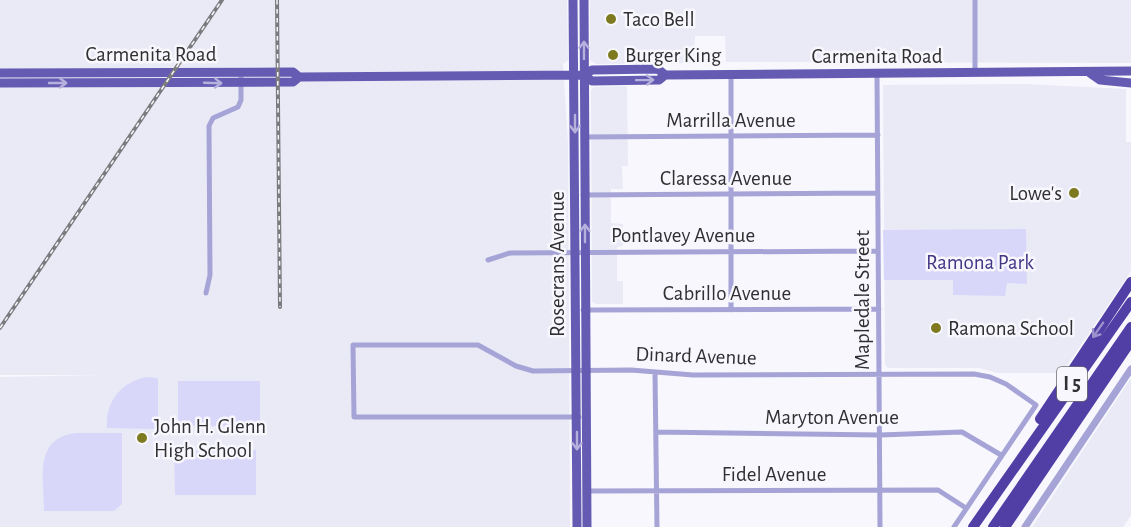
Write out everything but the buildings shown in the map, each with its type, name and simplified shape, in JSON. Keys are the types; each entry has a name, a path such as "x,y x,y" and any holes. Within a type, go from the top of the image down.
{"highway":[{"path":"1014,466 1050,400 1131,282"},
{"name":"I 5","path":"973,527 1131,302"},
{"path":"981,527 1131,314"},
{"path":"993,527 1131,327"},
{"name":"I 5","path":"1005,527 1131,341"},
{"path":"1066,434 1131,352"}],"main road":[{"name":"Rosecrans Avenue","path":"573,0 584,137 580,195"},
{"name":"Rosecrans Avenue","path":"584,0 579,75 580,252 582,491 587,527"},
{"name":"Carmenita Road","path":"0,83 293,82 299,77 579,75 592,70 658,69 665,75 1131,71"},
{"name":"Carmenita Road","path":"0,73 293,72 299,77"},
{"name":"Carmenita Road","path":"1090,73 1100,80 1131,83"},
{"name":"Rosecrans Avenue","path":"577,527 582,491"}],"street":[{"path":"975,0 975,73"},
{"path":"206,293 210,275 209,126 213,118 238,107 241,72"},
{"name":"Mapledale Street","path":"877,74 880,527"},
{"path":"731,75 729,136 731,309"},
{"name":"Marrilla Avenue","path":"584,137 878,135"},
{"name":"Claressa Avenue","path":"580,195 878,194"},
{"name":"Pontlavey Avenue","path":"488,260 510,253 878,251"},
{"name":"Cabrillo Avenue","path":"581,310 879,309"},
{"name":"Dinard Avenue","path":"581,417 354,417 353,345 473,344 488,348 524,369 656,373 983,375 1006,384 1036,405 1001,455"},
{"path":"1025,527 1131,369"},
{"path":"656,373 657,527"},
{"name":"Maryton Avenue","path":"656,432 880,435 962,432 1001,455"},
{"path":"954,527 1001,455"},
{"name":"Fidel Avenue","path":"582,491 938,490 966,508"}],"shaded area":[{"path":"0,0 567,0 568,60 563,64 568,143 570,527 0,527 0,377 104,375 0,375"},
{"path":"590,0 1131,0 1131,63 726,62 725,36 695,36 694,63 596,64 590,60"},
{"path":"1025,84 1126,89 1126,142 1131,142 1131,271 1062,373 998,373 979,368 888,368 885,365 883,85"},
{"path":"627,86 628,166 622,166 623,189 611,189 611,223 623,224 623,246 617,247 617,281 623,281 623,304 596,304 592,302 591,90 594,87"},
{"path":"1131,378 1131,515 1123,527 1032,527"}],"green space":[{"name":"Ramona Park","path":"1026,229 1027,284 1007,283 1005,296 953,295 953,280 884,280 883,230"},
{"path":"146,377 158,378 158,424 154,429 107,428 109,410 116,395 129,383"},
{"path":"178,381 260,381 260,426 178,426"},
{"path":"76,433 122,433 122,504 114,511 44,511 43,474 47,451 62,436"},
{"path":"256,450 256,495 175,495 174,451"}],"railway":[{"path":"0,328 222,0"},
{"path":"277,0 280,307"}],"place":[{"name":"Taco Bell","path":"611,19"},
{"name":"Burger King","path":"613,55"},
{"name":"Lowe's","path":"1074,193"},
{"name":"Ramona School","path":"936,328"},
{"name":"John H. Glenn High School","path":"142,438"}]}
